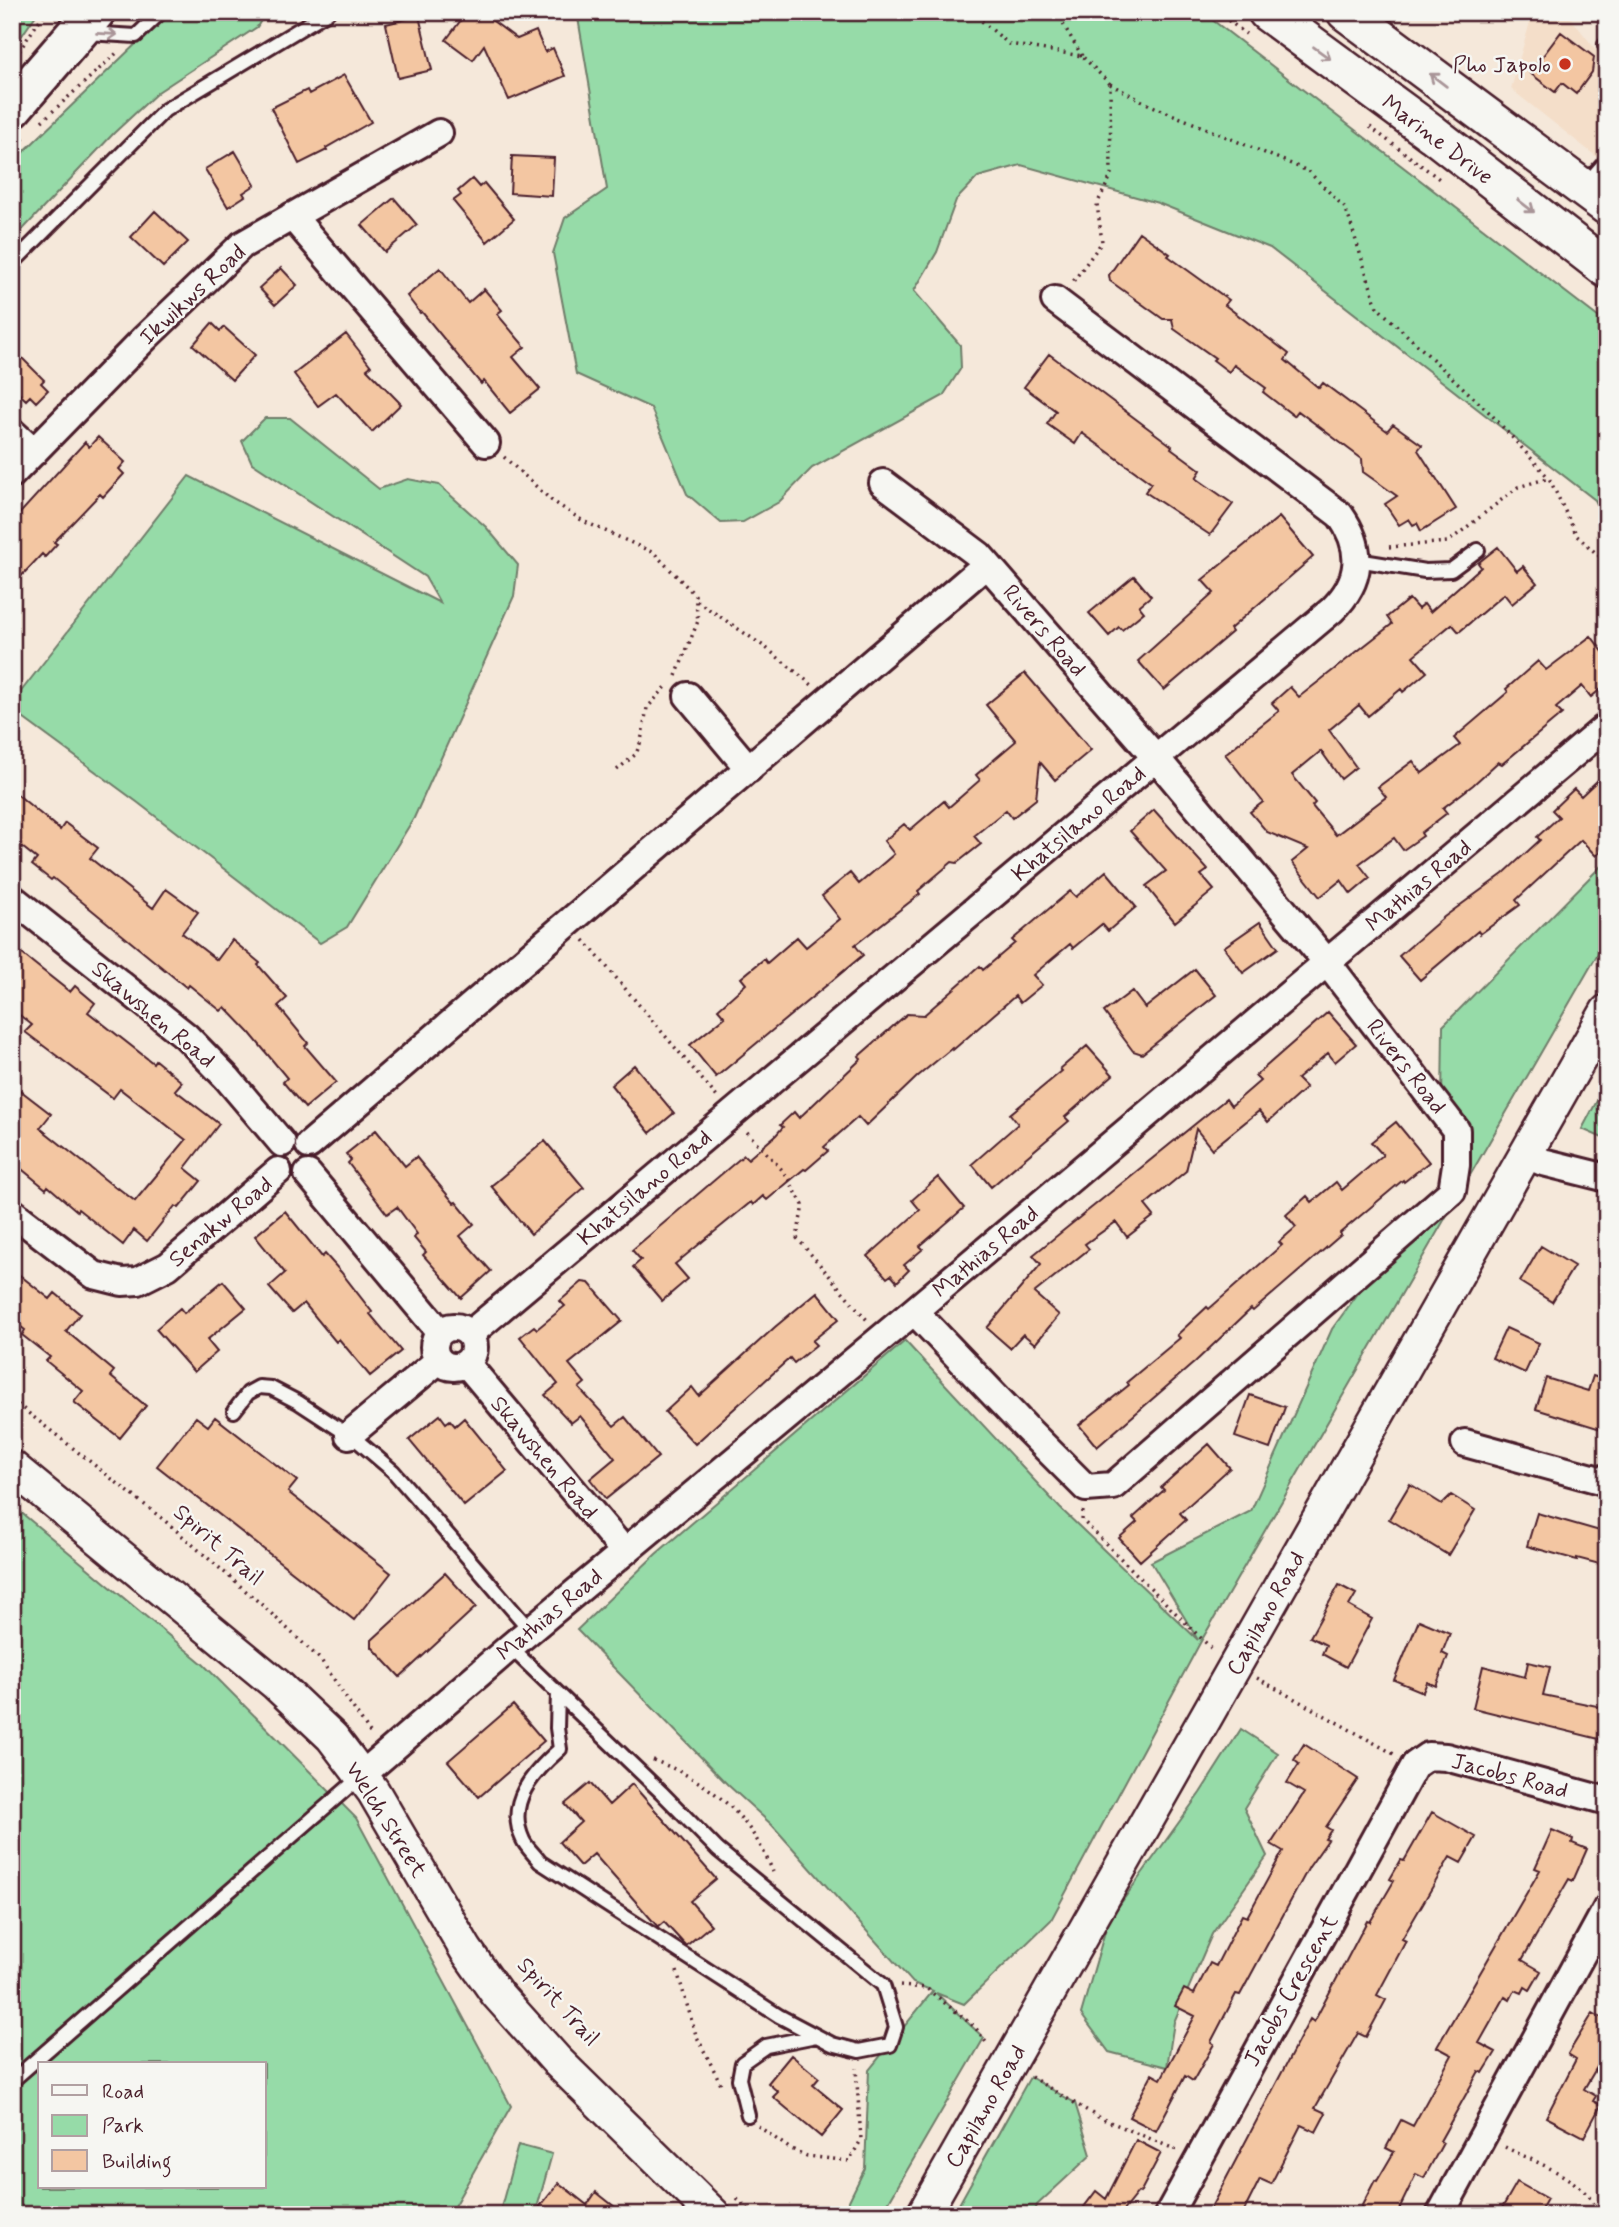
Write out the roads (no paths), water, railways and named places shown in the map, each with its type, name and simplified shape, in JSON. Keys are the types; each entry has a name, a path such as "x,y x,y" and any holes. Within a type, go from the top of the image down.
{"highway":[{"path":"12,108 87,22"}],"main road":[{"name":"Marine Drive","path":"1346,12 1595,197"},
{"name":"Marine Drive","path":"1259,25 1433,134 1607,269"}],"street":[{"name":"Ikwikws Road","path":"12,474 145,338 242,245 439,133"},
{"path":"292,216 486,443"},
{"path":"1055,300 1330,506 1348,525 1356,555"},
{"path":"12,432 34,452"},
{"name":"Rivers Road","path":"883,483 979,555 987,564 1156,758 1326,961 1456,1130 1456,1165 1452,1191 1113,1486 1086,1488 914,1311"},
{"name":"Khatsilano Road","path":"470,1334 1343,599 1355,574 1356,555"},
{"path":"315,1140 296,1139 282,1143 274,1161 284,1177 301,1179 308,1174 315,1160 315,1140 987,564"},
{"path":"688,696 749,769"},
{"name":"Mathias Road","path":"362,1775 530,1630 914,1311 1607,726"},
{"name":"Skawshen Road","path":"12,898 186,1036 227,1078 282,1143"},
{"name":"Capilano Road","path":"923,2215 1607,1011"},
{"path":"1525,1154 1543,1162 1607,1178"},
{"name":"Senakw Road","path":"12,1212 94,1275 122,1282 138,1281 168,1266 278,1171"},
{"path":"308,1174 440,1332"},
{"path":"455,1326 470,1334 474,1349 466,1363 452,1367 439,1360 434,1351 434,1340 440,1332 455,1326"},
{"path":"349,1435 439,1360"},
{"name":"Skawshen Road","path":"466,1363 624,1551"},
{"path":"1465,1443 1607,1482"},
{"name":"Welch Street","path":"12,1467 298,1703 332,1737 362,1775 466,1950 497,1994 542,2045 724,2206"},
{"name":"Jacobs Road","path":"1415,1765 1428,1756 1446,1757 1607,1801"},
{"name":"Jacobs Crescent","path":"1168,2215 1415,1765"},
{"path":"1440,2215 1607,1908"}],"lane":[{"path":"87,22 136,36 161,12"},
{"path":"12,264 165,110 328,12"},
{"path":"1607,43 1607,50"},
{"path":"1595,197 1607,160"},
{"path":"1356,555 1424,571 1451,570 1478,550"},
{"path":"234,1411 248,1394 260,1387 271,1388 349,1435 393,1471 530,1630"},
{"path":"510,1647 558,1693 718,1850 883,1985 896,2027 890,2045 856,2050 832,2045 779,2016 540,1862 523,1840 518,1816 522,1791 537,1770 560,1749 557,1728 558,1693"},
{"path":"12,2081 362,1775"},
{"path":"748,2115 739,2079 742,2063 766,2046 816,2036"}],"place":[{"name":"Pho Japolo","path":"1565,64"}]}
